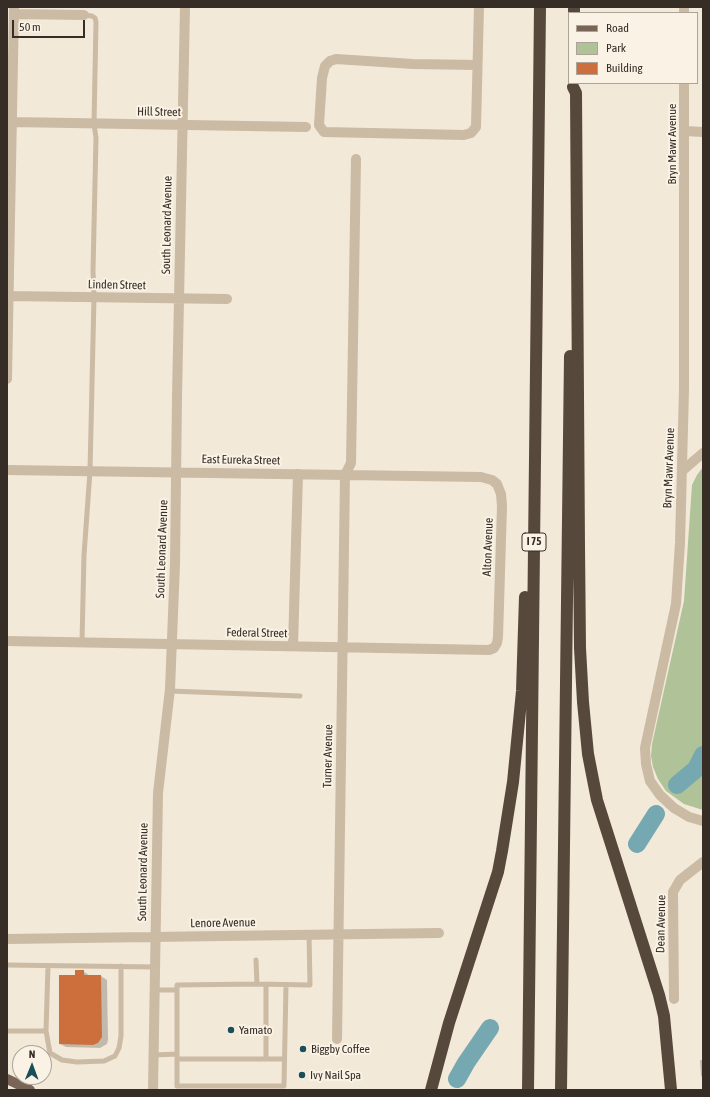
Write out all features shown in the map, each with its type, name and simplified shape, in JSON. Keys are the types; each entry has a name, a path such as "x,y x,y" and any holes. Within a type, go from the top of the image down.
{"highway":[{"name":"I 75","path":"528,1090 540,7"},
{"path":"561,1090 573,85"},
{"path":"573,85 576,93 579,570 582,702 588,754 597,800 664,1016 671,1090"},
{"path":"431,1090 449,1023 498,872 507,825 522,691 527,465 532,424 535,419"}],"main road":[{"path":"7,1079 30,1090"}],"street":[{"name":"South Leonard Avenue","path":"153,1090 158,793 170,691 175,564 185,7"},
{"path":"477,65 413,64 336,59 330,61 325,66 322,78 320,125 324,132 464,135 471,133 476,127 479,7"},
{"path":"7,379 14,10 84,15"},
{"name":"Bryn Mawr Avenue","path":"684,84 684,389 680,543 676,604 645,748 646,764 650,781 660,795 674,808 689,817 703,821"},
{"name":"Hill Street","path":"12,122 306,127"},
{"path":"685,131 703,132"},
{"name":"Turner Avenue","path":"337,1038 345,475 350,462 356,159"},
{"name":"Linden Street","path":"8,296 227,299"},
{"path":"682,471 703,453"},
{"name":"East Eureka Street","path":"7,470 474,476"},
{"path":"293,646 298,474"},
{"name":"Alton Avenue","path":"474,476 492,480 497,484 501,494 502,506 498,637"},
{"name":"Federal Street","path":"7,641 489,650 494,648 498,637"},
{"name":"Dean Avenue","path":"674,999 673,892 680,880 703,862"},
{"name":"Lenore Avenue","path":"7,939 439,932"}],"lane":[{"path":"82,642 84,555 90,471 94,297 92,271 96,138 94,124 96,22 95,18 92,16 84,15"},
{"path":"170,691 300,696"},
{"path":"286,985 284,1086 277,1088 177,1086 177,984 310,985 309,934"},
{"path":"256,960 257,984"},
{"path":"7,965 155,967"},
{"path":"48,966 46,1030 50,1053 62,1060 77,1062 104,1061 115,1056 119,1048 121,1036 122,966"},
{"path":"266,984 266,1059"},
{"path":"155,990 177,990"},
{"path":"7,1031 46,1030"},
{"path":"154,1055 177,1057 284,1059"}],"green space":[{"path":"703,467 703,810 684,804 666,791 658,779 653,767 651,756 652,744 684,601 692,485"}],"building":[{"path":"75,970 84,970 84,975 101,975 102,1037 98,1043 93,1045 59,1044 59,975 75,975"}],"waterway":[{"path":"677,785 696,769 703,755"},
{"path":"637,844 656,814"},
{"path":"457,1079 490,1028"}],"place":[{"name":"Yamato","path":"231,1030"},
{"name":"Biggby Coffee","path":"303,1049"},
{"name":"Ivy Nail Spa","path":"302,1075"}]}
